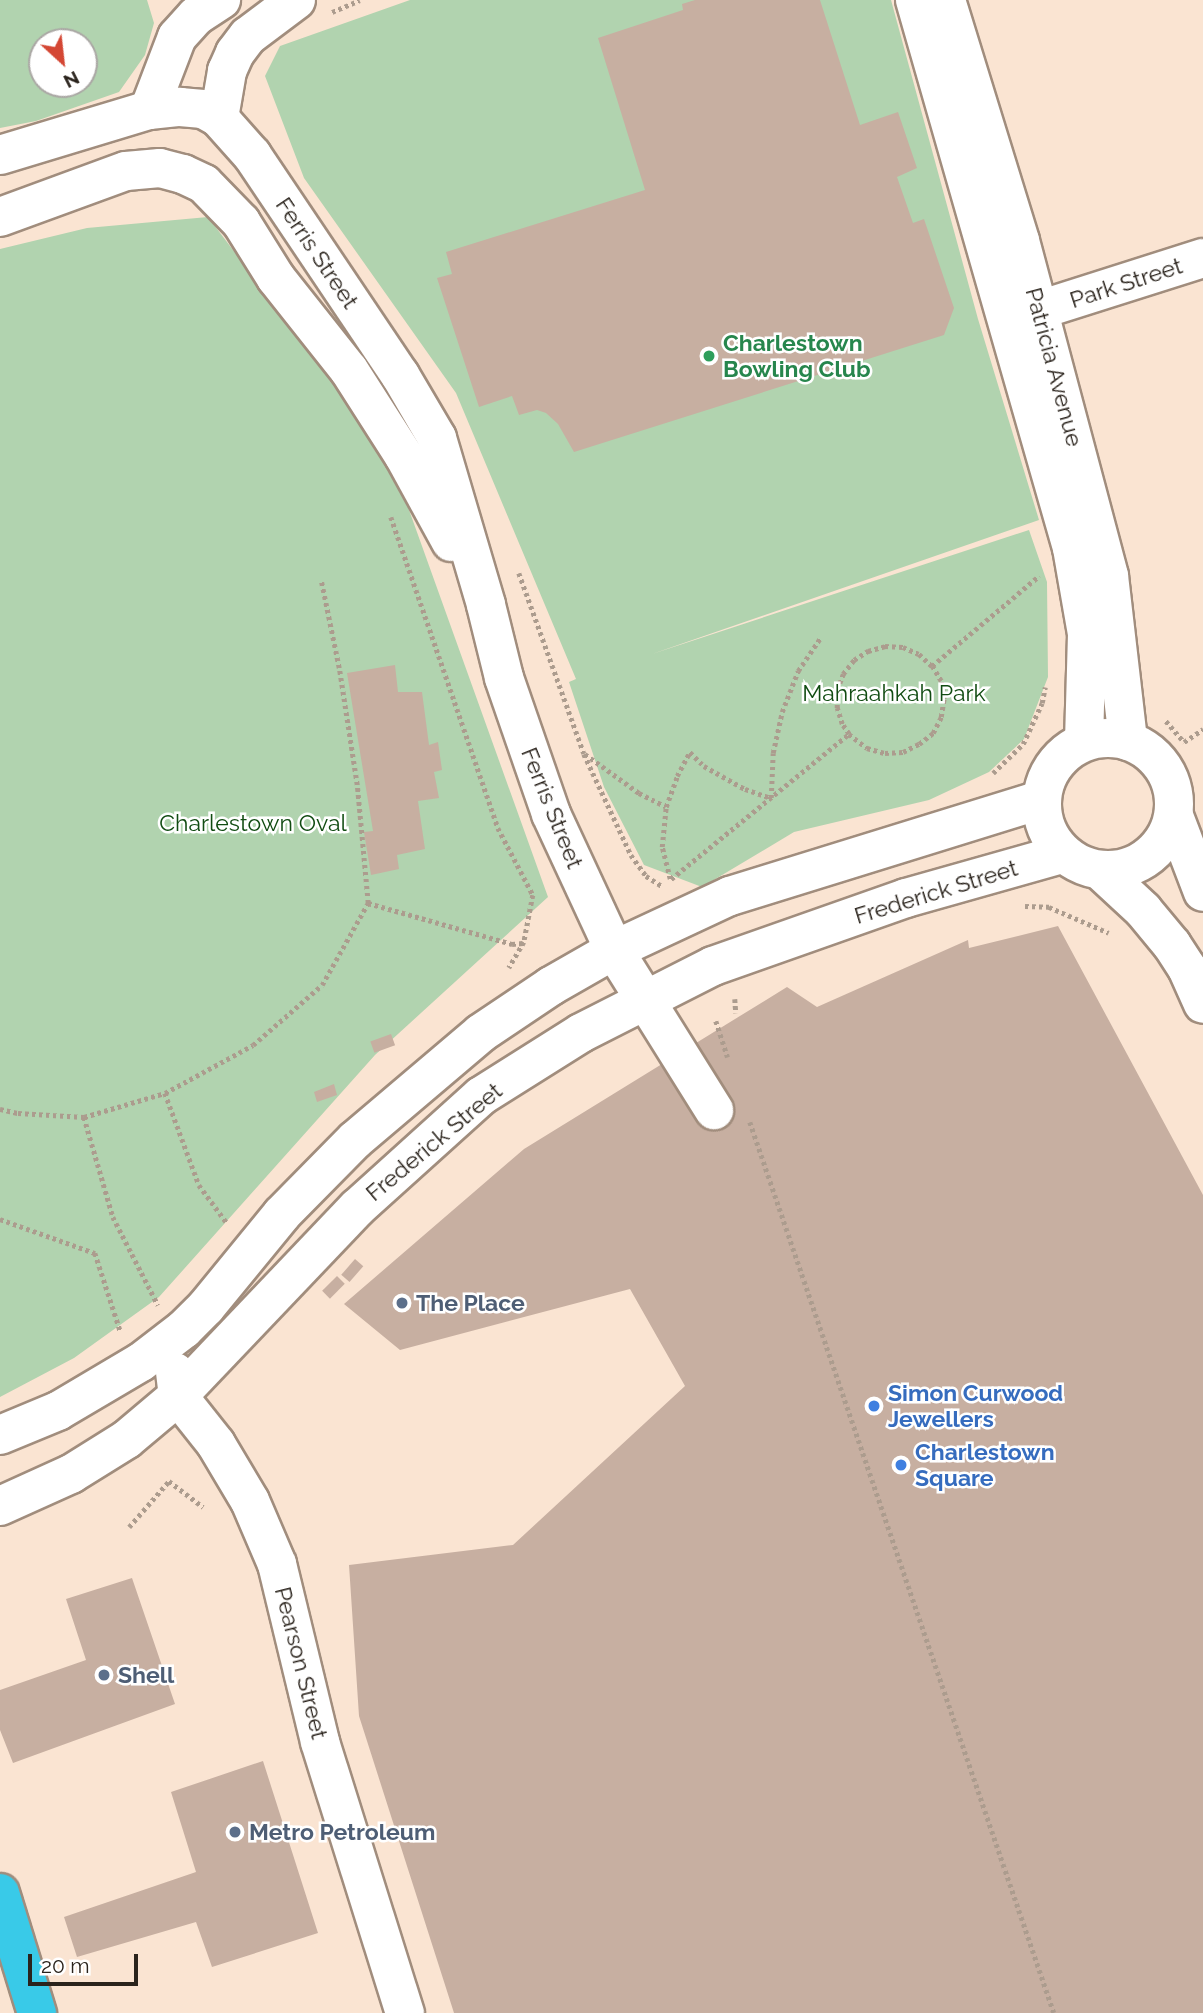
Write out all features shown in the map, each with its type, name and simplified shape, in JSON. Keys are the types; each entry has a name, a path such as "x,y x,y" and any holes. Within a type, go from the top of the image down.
{"highway":[{"path":"0,1893 37,2013"}],"street":[{"path":"0,155 149,110 203,109 219,118 227,71 235,52 248,36 296,0"},
{"name":"Patricia Avenue","path":"915,0 1024,315 1109,576 1128,741"},
{"name":"Patricia Avenue","path":"946,0 1024,315 1081,592 1087,634 1084,741"},
{"path":"149,110 177,37 199,5"},
{"name":"Ferris Street","path":"219,118 252,155 424,412 437,438 486,605 504,678 551,814 614,950 645,1000 731,1112"},
{"name":"Ferris Street","path":"0,217 126,171 160,168 183,174 204,184 241,222 276,278 349,370 404,456 486,605"},
{"name":"Park Street","path":"1024,315 1203,258"},
{"path":"1174,816 1165,839 1148,858 1119,871 1088,869 1061,854 1047,829 1040,800 1050,769 1074,746 1084,741 1128,741 1149,751 1164,768 1173,791 1174,816 1203,891"},
{"path":"0,1435 58,1411 141,1362 171,1318 206,1307 282,1214 355,1140 481,1032 551,986 614,950 730,896 1040,800"},
{"name":"Frederick Street","path":"0,1506 71,1474 127,1439 178,1396 357,1208 481,1096 581,1033 713,966 881,907 1061,854"},
{"path":"1100,870 1143,910 1172,945 1187,968 1203,1004"},
{"path":"171,1318 178,1396"},
{"name":"Pearson Street","path":"178,1396 216,1444 244,1491 277,1564 320,1742 405,2013"}],"path":[{"path":"368,903 512,944 524,943 533,895 498,828 387,506"},
{"path":"932,666 1048,569"},
{"path":"0,1109 84,1118 165,1093 253,1045 322,985 368,903 357,785 340,668 321,580"},
{"path":"771,798 773,753 782,712 798,671 821,637"},
{"path":"885,646 903,647 919,654 932,666 941,681 943,708 933,733 903,752 885,753 867,748 849,734 842,724 837,708 837,690 843,674 854,660 868,651 885,646"},
{"path":"990,777 1023,744 1042,703 1046,680"},
{"path":"1184,742 1203,729"},
{"path":"662,886 849,734"},
{"path":"670,880 662,847 666,807 690,752 704,766 745,789 771,798"},
{"path":"666,807 639,793 584,754 631,855 646,876 662,886 676,886"},
{"path":"1012,906 1049,907 1090,923 1118,938"},
{"path":"736,1013 735,999 743,995"},
{"path":"716,1021 729,1061"},
{"path":"165,1093 200,1185 227,1223"},
{"path":"731,1112 1054,2013"},
{"path":"84,1118 113,1217 171,1318"},
{"path":"0,1219 95,1253 122,1336"},
{"path":"129,1527 169,1481 203,1507"}],"green space":[{"path":"0,0 147,0 154,23 145,55 119,92 36,121 0,128"},
{"name":"Charlestown Bowling Club","path":"410,0 891,0 978,319 1039,520 652,654 1029,530 1047,582 1048,677 1024,739 989,772 929,800 794,832 702,887 644,865 604,787 569,682 576,679 456,393 304,178 265,76 280,46"},
{"name":"Charlestown Oval","path":"208,217 390,457 548,897 375,1055 159,1297 74,1358 0,1397 0,249 87,228"}],"building":[{"path":"695,0 820,0 860,125 898,112 917,168 897,177 913,223 924,219 954,308 944,335 574,452 558,424 546,413 537,410 519,415 512,396 479,407 437,278 452,274 446,252 645,190 598,38 683,10 682,4"},
{"path":"395,665 398,692 422,692 429,745 438,742 442,770 434,772 439,798 418,801 425,849 397,855 399,869 371,875 364,832 373,831 347,673"},
{"name":"Charlestown Square","path":"1058,926 1203,1195 1203,2013 454,2013 359,1716 349,1565 513,1545 685,1386 630,1289 400,1350 344,1304 524,1149 787,987 817,1007 968,940 969,948"},
{"path":"391,1034 395,1045 374,1053 370,1042"},
{"path":"334,1084 337,1095 317,1102 314,1092"},
{"path":"355,1259 363,1266 350,1282 341,1275"},
{"path":"337,1276 345,1284 330,1299 322,1291"},
{"name":"Shell","path":"132,1578 175,1704 13,1763 0,1730 0,1690 86,1660 66,1599"},
{"name":"Metro Petroleum","path":"263,1761 318,1933 212,1967 196,1922 77,1957 64,1917 196,1872 171,1792"}],"place":[{"name":"Charlestown Bowling Club","path":"709,356"},
{"name":"The Place","path":"402,1303"},
{"name":"Simon Curwood Jewellers","path":"874,1406"},
{"name":"Charlestown Square","path":"901,1465"},
{"name":"Shell","path":"104,1675"},
{"name":"Metro Petroleum","path":"235,1832"}],"park label":[{"name":"Mahraahkah Park","path":"894,693"}]}
